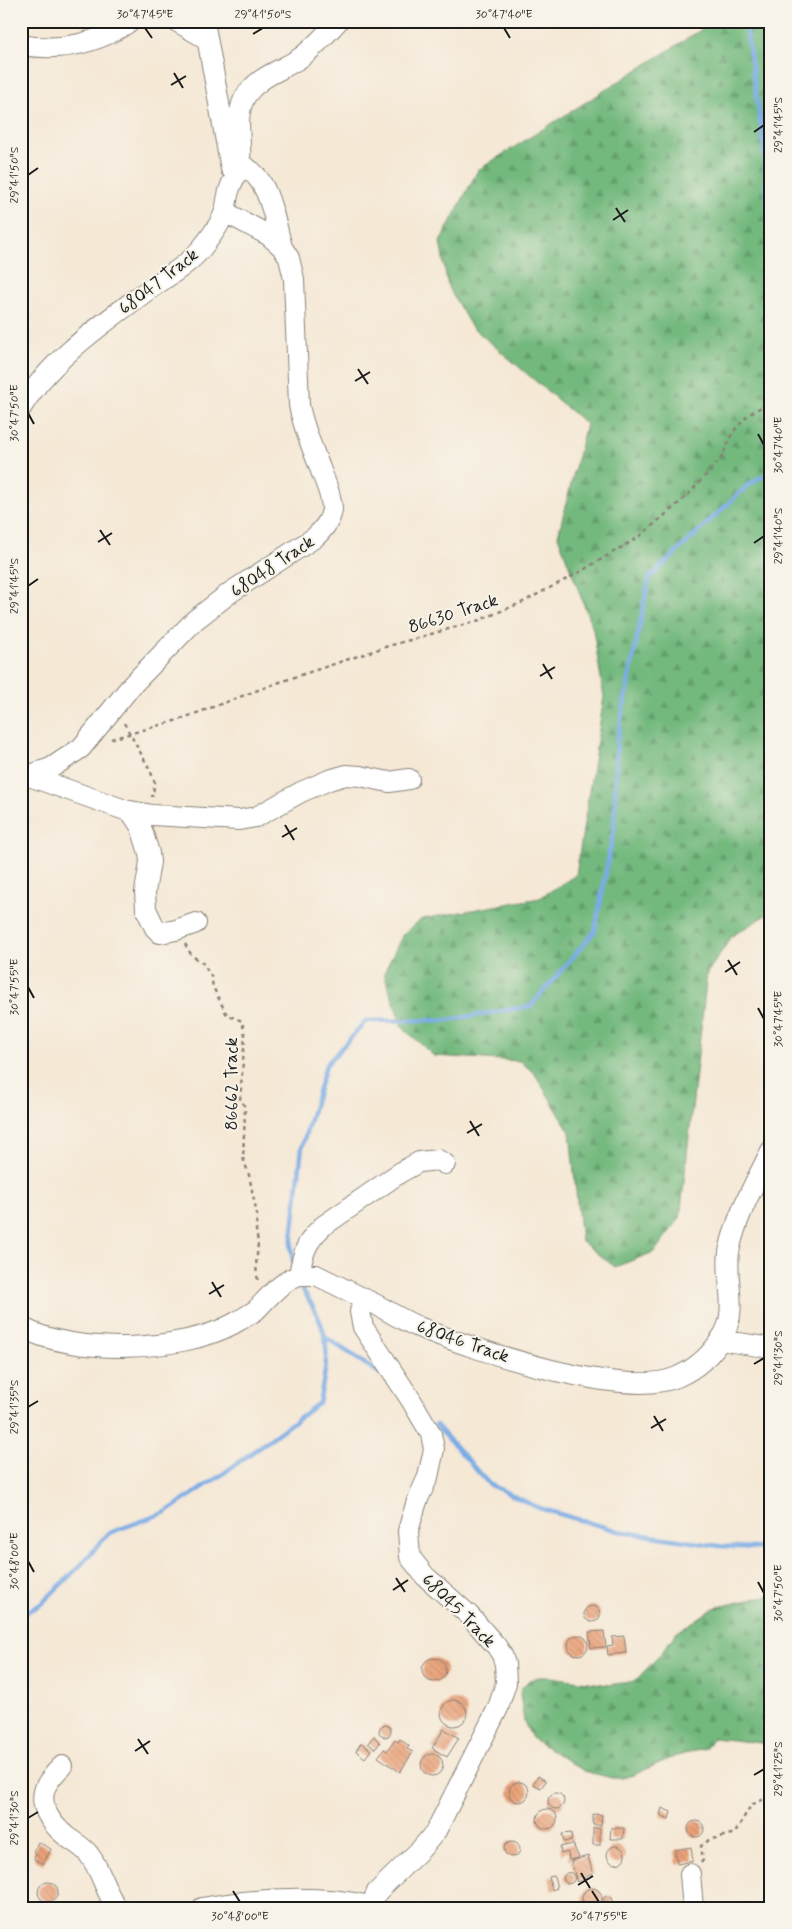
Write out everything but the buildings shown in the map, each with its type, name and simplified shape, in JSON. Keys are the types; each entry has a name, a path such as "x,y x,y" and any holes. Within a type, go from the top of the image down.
{"street":[{"path":"21,45 53,49 72,46 96,40 131,21"},
{"path":"176,21 206,30 236,173"},
{"name":"68047 Track","path":"21,408 41,382 76,346 103,323 191,260 212,234 225,212 236,173 238,122 240,109 246,96 256,83 312,49 338,21"},
{"name":"68048 Track","path":"25,777 51,768 81,748 117,702 195,620 231,592 314,538 323,530 328,521 332,509 330,494 302,421 294,279 289,258 282,247 263,184 250,168 236,173"},
{"path":"225,212 254,227 282,247"},
{"path":"25,777 132,812 152,815 239,820 256,817 301,792 346,775 388,782 409,779"},
{"path":"132,812 140,827 149,853 150,862 145,892 146,909 155,928 160,933 196,923"},
{"name":"68046 Track","path":"299,1275 316,1275 419,1328 489,1352 561,1372 618,1383 653,1383 676,1378 698,1365 713,1350 725,1332 730,1315 729,1254 735,1226 771,1151"},
{"path":"21,1327 51,1340 77,1344 125,1347 201,1337 232,1325 254,1312 277,1288 299,1275 305,1247 323,1226 400,1172 419,1162 438,1160 445,1164"},
{"name":"68045 Track","path":"363,1298 360,1312 363,1326 431,1434 434,1449 428,1477 417,1501 408,1530 410,1557 425,1576 470,1616 497,1647 502,1655 507,1674 504,1692 498,1708 436,1831 421,1849 376,1892 370,1907"},
{"path":"720,1340 771,1348"},
{"path":"62,1766 48,1782 43,1792 45,1810 66,1836 84,1848 117,1908"},
{"path":"690,1874 693,1908"},
{"path":"202,1908 304,1897 328,1899 370,1907"}],"path":[{"name":"86630 Track","path":"81,748 178,720 277,683 385,647 477,621 520,604 639,537 687,496 722,458 733,432 748,415 771,401"},
{"path":"117,702 123,721 150,770 155,783 152,797 152,815"},
{"name":"86662 Track","path":"176,930 180,933 192,956 202,962 210,976 226,1015 242,1021 244,1028 240,1100 244,1105 243,1158 250,1175 257,1215 256,1230 258,1243 256,1266 259,1289 266,1299"},
{"path":"690,1874 698,1870 702,1860 701,1846 709,1840 735,1833 751,1805 771,1796"}],"green space":[{"path":"715,21 771,21 771,912 732,936 707,973 680,1218 654,1252 615,1267 581,1241 570,1132 535,1074 520,1061 434,1056 402,1027 384,973 403,934 422,919 540,898 576,875 604,697 593,629 558,536 586,424 471,326 448,287 440,242 478,170"},
{"path":"771,1595 771,1744 713,1738 706,1748 673,1757 633,1775 612,1778 584,1771 532,1738 524,1722 520,1693 521,1688 529,1680 551,1677 609,1685 635,1681 660,1655 676,1633 714,1608"}],"waterway":[{"path":"750,21 747,34 763,140 771,251"},
{"path":"293,1262 291,1247 302,1147 326,1065 366,1021 448,1020 531,1006 595,931 614,828 617,740 649,578 747,486 771,471"},
{"path":"21,1615 41,1604 79,1567 109,1533 166,1512 220,1476 319,1403 326,1362 325,1338 317,1315 298,1281"},
{"path":"325,1337 387,1378"},
{"path":"436,1425 489,1484 539,1508 618,1531 719,1546 771,1549"}]}
